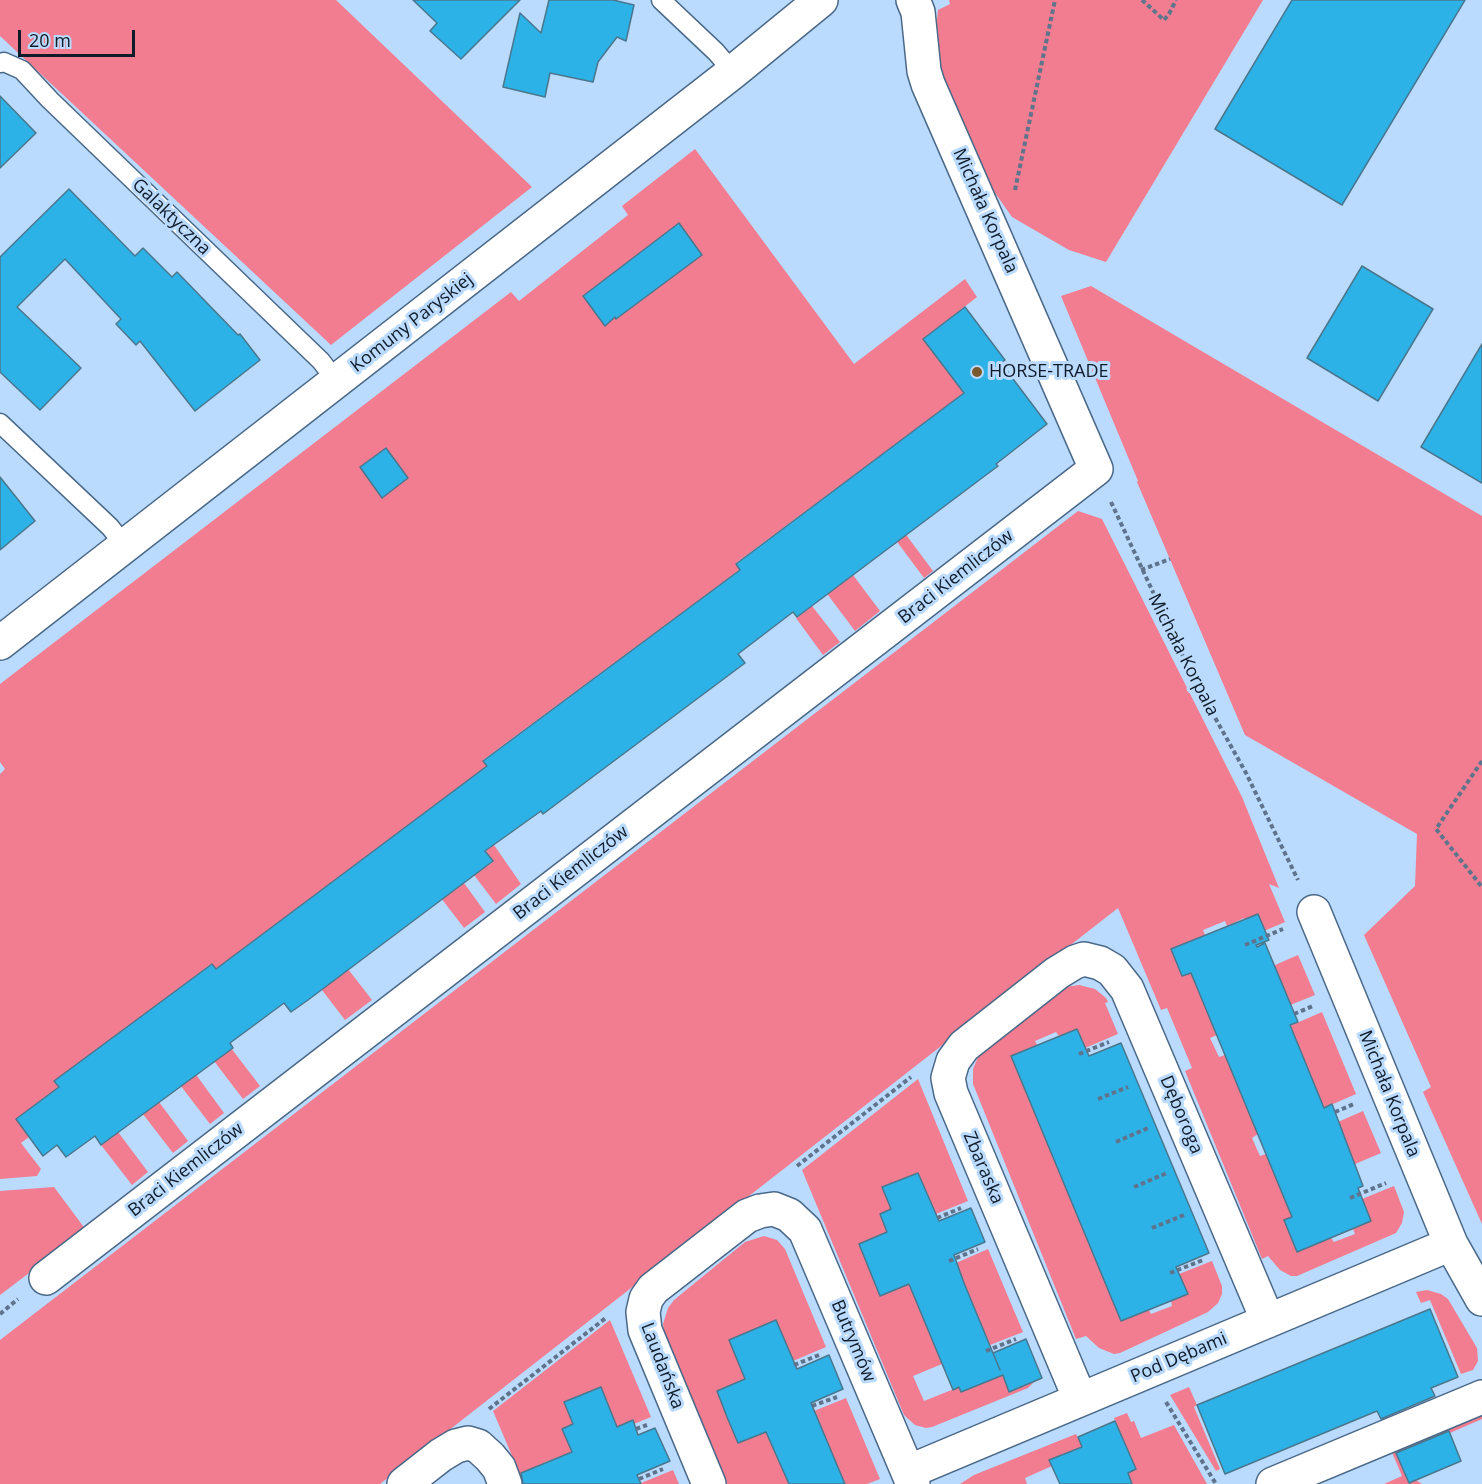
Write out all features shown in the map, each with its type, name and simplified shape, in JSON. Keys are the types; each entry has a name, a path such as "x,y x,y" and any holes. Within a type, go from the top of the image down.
{"street":[{"name":"Komuny Paryskiej","path":"0,644 733,72 820,0"},
{"name":"Michała Korpala","path":"913,0 918,12 924,71 928,84 1096,469"},
{"name":"Braci Kiemliczów","path":"46,1278 1096,469"},
{"name":"Michała Korpala","path":"1300,920 1451,1244 1482,1299"},
{"name":"Dęboroga","path":"1057,973 1075,962 1092,960 1108,967 1124,984 1268,1321"},
{"name":"Zbaraska","path":"1057,973 961,1049 950,1067 948,1084 1080,1400"},
{"name":"Laudańska","path":"708,1484 645,1330 643,1317 645,1303 653,1289 747,1216 760,1210 779,1211"},
{"name":"Butrymów","path":"779,1211 789,1215 800,1224 809,1237 910,1478"},
{"name":"Pod Dębami","path":"910,1478 1080,1400 1451,1244"},
{"path":"1274,1484 1482,1397"},
{"path":"404,1484 441,1455 456,1446 468,1443 478,1446 490,1456 499,1468 505,1484"}],"lane":[{"path":"661,0 716,52 733,72"},
{"name":"Galaktyczna","path":"0,63 4,62 22,70 50,100 321,361 337,382"},
{"path":"0,423 110,527 126,547"}],"path":[{"path":"984,209 1014,198 1055,0"},
{"path":"1142,0 1164,20 1176,0"},
{"name":"Michała Korpala","path":"1096,469 1194,680 1246,773 1300,920"},
{"path":"1141,570 1170,559"},
{"path":"1482,761 1436,829 1482,887"},
{"path":"1245,945 1300,920"},
{"path":"1294,1014 1318,1004"},
{"path":"1079,1054 1119,1038"},
{"path":"796,1166 920,1070"},
{"path":"1098,1100 1138,1083"},
{"path":"1116,1142 1156,1125"},
{"path":"1134,1187 1174,1170"},
{"path":"1350,1198 1392,1181"},
{"path":"937,1218 970,1205"},
{"path":"1152,1228 1192,1212"},
{"path":"949,1261 987,1245"},
{"path":"1170,1273 1210,1257"},
{"path":"489,1409 612,1313"},
{"path":"986,1351 1024,1335"},
{"path":"794,1365 828,1351"},
{"path":"812,1406 845,1394"},
{"path":"1165,1401 1216,1484"},
{"path":"639,1479 671,1466"}],"shaded area":[{"path":"0,0 336,0 532,187 331,345 0,36"},
{"path":"949,0 1263,0 1106,262 1069,250 1012,217 993,190 933,59 938,10 950,4"},
{"path":"695,149 854,364 965,279 977,297 923,339 964,393 736,563 740,569 726,580 483,760 487,766 216,969 211,964 55,1082 59,1087 16,1119 29,1137 21,1143 41,1169 37,1176 0,1179 0,774 5,769 0,762 0,684 511,292 519,301 628,215 622,206"},
{"path":"1091,286 1482,516 1482,1224 1423,1092 1431,1087 1364,935 1415,886 1417,834 1245,735 1137,482 1061,296"},
{"path":"1078,511 1102,519 1242,797 1279,888 1269,884 1285,922 1252,936 1244,918 1227,926 1225,921 1203,930 1205,935 1171,949 1182,976 1198,969 1200,995 1217,1035 1210,1038 1219,1057 1225,1055 1258,1134 1252,1138 1260,1156 1266,1154 1283,1195 1291,1192 1297,1252 1331,1238 1334,1242 1355,1234 1353,1229 1371,1221 1362,1199 1394,1186 1404,1212 1402,1223 1396,1233 1297,1276 1291,1276 1280,1270 1268,1256 1262,1259 1185,1071 1192,1068 1167,1008 1161,1010 1118,908 380,1484 0,1484 0,1340"},
{"path":"898,524 933,571 924,578 889,531"},
{"path":"853,575 880,611 855,631 819,583"},
{"path":"812,606 840,642 823,655 796,618"},
{"path":"494,845 521,884 496,904 474,875 493,862 486,851"},
{"path":"464,883 485,912 464,928 435,890"},
{"path":"1298,955 1315,995 1283,1008 1266,969"},
{"path":"341,960 372,1000 345,1020 322,990"},
{"path":"1079,985 1095,989 1106,998 1108,1002 1105,1003 1118,1034 1085,1048 1077,1029 1059,1036 1056,1032 1035,1041 1037,1045 1011,1056 1121,1321 1149,1310 1151,1314 1172,1306 1171,1301 1179,1274 1212,1261 1222,1286 1222,1294 1218,1303 1208,1312 1114,1354 1099,1348 1086,1336 1076,1339 973,1084 973,1069 979,1055 1065,987"},
{"path":"1322,1012 1356,1094 1324,1108 1290,1026"},
{"path":"231,1048 260,1086 243,1099 214,1061"},
{"path":"189,1065 224,1113 210,1124 174,1077"},
{"path":"918,1079 968,1201 936,1214 918,1173 882,1187 891,1209 880,1214 887,1232 859,1244 880,1295 909,1284 942,1364 913,1376 924,1401 959,1387 961,1392 979,1384 978,1379 1000,1370 1010,1392 1034,1382 1028,1388 926,1428 915,1425 904,1415 802,1170"},
{"path":"159,1102 188,1141 173,1153 136,1105"},
{"path":"1363,1111 1381,1153 1348,1167 1331,1125"},
{"path":"118,1132 148,1172 132,1185 101,1145"},
{"path":"54,1187 86,1230 0,1295 0,1191"},
{"path":"764,1236 777,1240 785,1249 826,1347 793,1361 776,1320 729,1340 745,1379 717,1391 727,1417 767,1431 789,1484 727,1484 664,1332 663,1324 668,1308 674,1300 745,1242"},
{"path":"988,1249 1023,1332 990,1345 956,1263"},
{"path":"1427,1290 1441,1294 1448,1299 1477,1348 1478,1361 1473,1370 1461,1374 1430,1300 1421,1303 1416,1292"},
{"path":"610,1320 651,1417 634,1424 617,1427 600,1387 564,1402 573,1424 562,1429 572,1452 543,1463 551,1484 524,1484 493,1411"},
{"path":"1189,1387 1197,1405 1194,1407 1220,1469 1216,1471 1170,1395"},
{"path":"846,1398 880,1479 867,1484 845,1484 814,1411"},
{"path":"1482,1412 1482,1419 1397,1456 1416,1480 1422,1484 1384,1484 1402,1476 1391,1450"},
{"path":"1127,1413 1131,1422 1134,1421 1141,1438 1174,1425 1207,1484 1132,1484 1128,1473 1136,1469 1114,1418"},
{"path":"1076,1434 1085,1452 1068,1460 1065,1453 1050,1460 1052,1466 1025,1478 1027,1484 960,1484 974,1475"},
{"path":"673,1470 679,1484 641,1484 641,1483"}],"building":[{"path":"413,0 520,0 461,59 430,31 437,23"},
{"path":"549,0 613,0 634,5 626,41 617,37 598,62 593,82 550,73 545,97 503,87 520,13 541,33"},
{"path":"1292,0 1465,0 1342,205 1215,129"},
{"path":"0,96 36,133 0,168"},
{"path":"69,189 135,256 143,248 172,277 177,272 238,335 240,334 260,360 195,411 140,341 136,345 116,324 121,319 65,259 17,307 81,368 40,410 0,372 0,257"},
{"path":"679,223 702,255 605,326 583,296"},
{"path":"1362,266 1433,309 1378,401 1307,358"},
{"path":"965,307 1005,360 1001,363 1047,424 996,464 998,466 797,617 793,612 738,654 745,663 543,814 541,811 485,851 493,861 308,1000 291,1012 284,1003 230,1043 233,1048 101,1145 95,1136 66,1157 57,1145 43,1156 16,1119 59,1087 54,1081 212,964 216,969 487,766 483,761 740,570 736,564 964,393 923,339"},
{"path":"1482,344 1482,483 1421,447"},
{"path":"386,448 408,478 382,498 360,467"},
{"path":"0,477 35,521 0,550"},
{"path":"1258,914 1269,940 1256,945 1257,947 1265,943 1298,1022 1290,1025 1324,1108 1332,1104 1363,1186 1358,1188 1371,1221 1297,1252 1284,1220 1292,1217 1191,973 1182,976 1171,949"},
{"path":"1077,1029 1089,1056 1121,1043 1209,1253 1176,1267 1188,1294 1121,1321 1011,1056"},
{"path":"918,1173 939,1221 971,1208 985,1242 954,1255 964,1283 1000,1370 993,1353 1026,1339 1042,1378 1009,1392 1003,1375 961,1392 959,1387 953,1390 909,1284 880,1296 859,1244 887,1232 880,1214 891,1209 882,1187"},
{"path":"1430,1309 1458,1377 1431,1388 1435,1396 1381,1419 1377,1411 1225,1474 1197,1405"},
{"path":"776,1320 797,1369 829,1355 843,1389 811,1403 845,1484 789,1484 766,1432 738,1443 727,1417 717,1391 745,1379 729,1340"},
{"path":"601,1387 617,1427 633,1420 638,1435 655,1428 670,1461 637,1475 641,1484 523,1484 521,1473 572,1452 562,1429 573,1424 564,1402"},
{"path":"1115,1421 1136,1469 1128,1473 1132,1484 1060,1484 1049,1460 1082,1447 1078,1437"},
{"path":"1449,1431 1461,1461 1409,1483 1396,1453"}],"place":[{"name":"HORSE-TRADE","path":"977,372"}]}
